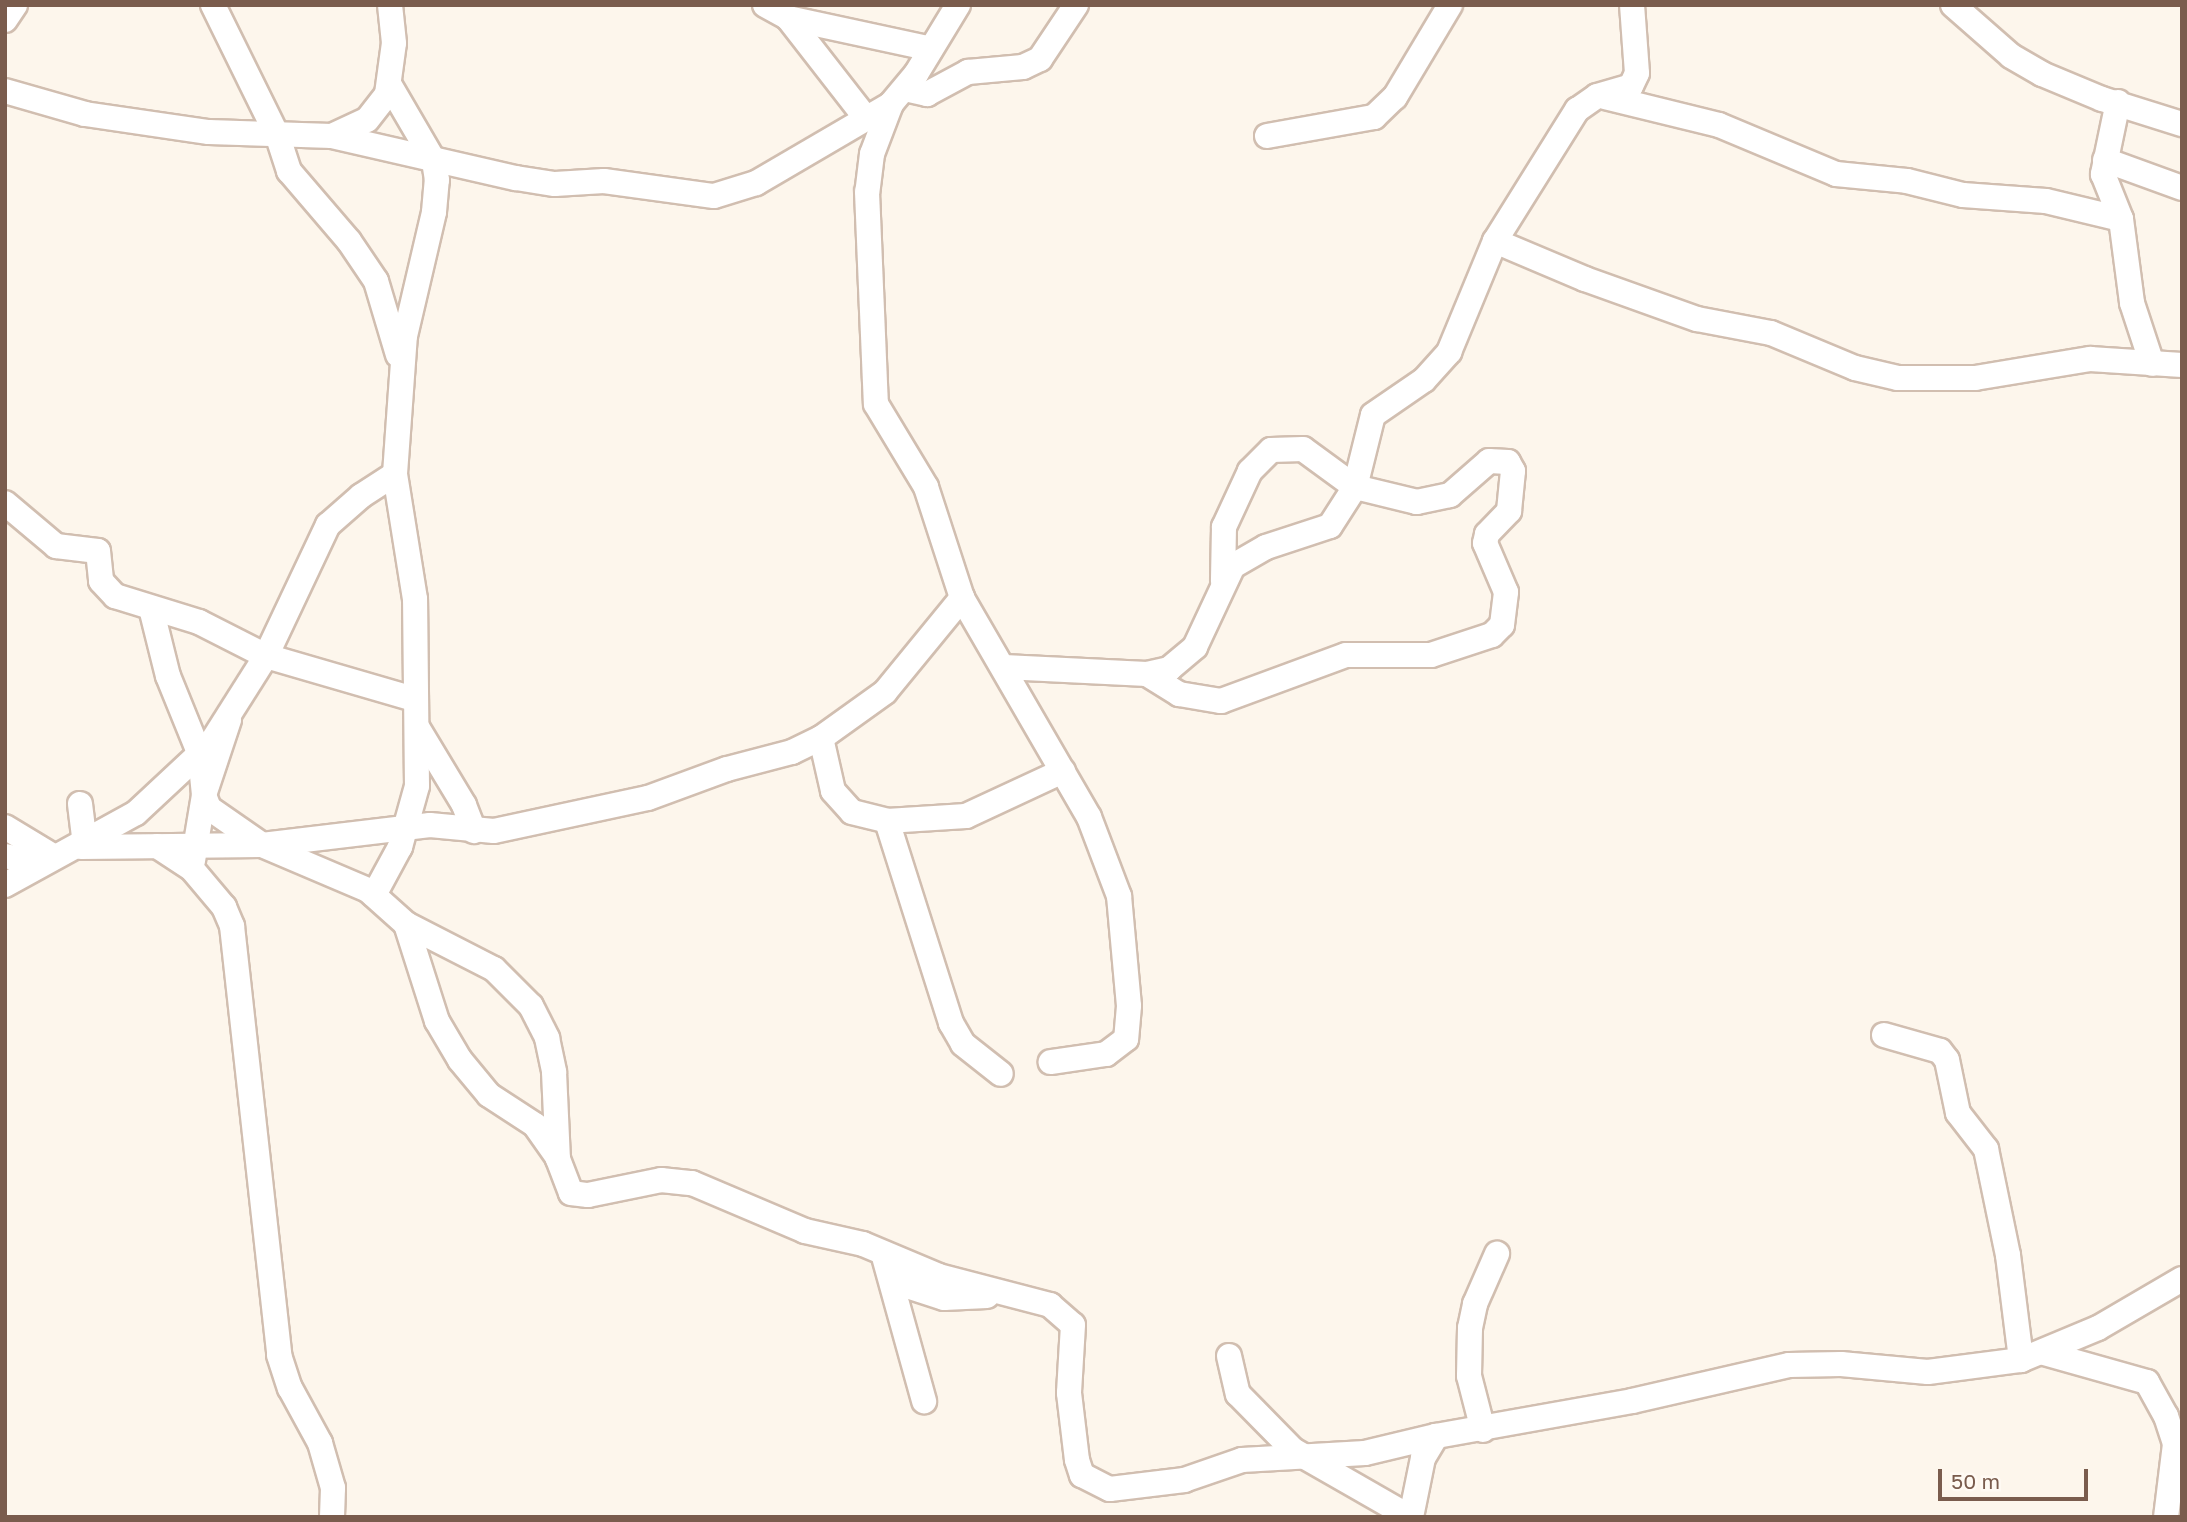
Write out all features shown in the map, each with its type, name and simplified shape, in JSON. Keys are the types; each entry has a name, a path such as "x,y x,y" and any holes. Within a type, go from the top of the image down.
{"street":[{"path":"5,20 15,5"},
{"path":"213,5 302,191 349,241 376,281 403,373"},
{"path":"331,136 356,128 376,112 389,84 394,43 390,5"},
{"path":"765,5 788,18 931,49"},
{"path":"958,5 898,97 872,153 867,192 876,404 926,487 962,598 1063,771 1106,853 1119,896 1129,1006 1121,1046 1106,1054 1051,1062"},
{"path":"5,91 85,114 278,137 331,136 555,184 604,181 720,195 756,183 898,97 927,94 968,72 1031,63 1052,45 1076,5"},
{"path":"1267,136 1374,117 1395,97 1450,5"},
{"path":"1632,5 1637,73 1661,110"},
{"path":"1953,5 2011,56 2042,74 2182,124"},
{"path":"788,18 865,117"},
{"path":"1004,667 1147,674 1169,669 1195,647 1223,581 1247,556 1330,526 1355,488 1373,415 1424,380 1449,352 1495,241 1577,110 1597,96 1624,91 1637,73"},
{"path":"389,84 434,160 434,212 408,323 395,474 415,599 405,697 417,727 464,805 474,831"},
{"path":"1597,96 1719,125 1836,174 1907,181 1963,195 2046,201 2122,219"},
{"path":"2119,102 2103,174 2122,219 2132,303 2152,364"},
{"path":"2105,160 2182,188"},
{"path":"1495,241 1680,313 1717,325 1765,331 1855,368 1898,378 1965,379 2090,359 2182,365"},
{"path":"1147,674 1179,694 1221,701 1346,655 1431,655 1492,635 1502,625 1506,592 1485,544 1487,534 1509,511 1514,488 1508,463 1489,461 1450,495 1435,501 1390,498 1355,488 1303,449 1271,450 1250,471 1224,527 1223,581"},
{"path":"5,885 135,813 200,755 229,720 266,656 328,525 361,496 395,474"},
{"path":"5,503 50,543 98,551 104,588 151,608 199,622 266,656 405,697"},
{"path":"81,845 158,846 193,857 262,845 436,825 474,831 510,830 648,798 727,769 792,752 821,738 885,692 962,598"},
{"path":"151,608 168,676 200,755 204,795 209,808 228,825 262,845 328,870 374,895 406,924 478,959 531,1006 547,1038 554,1072 558,1159"},
{"path":"229,720 204,795 193,857 232,926 279,1355 289,1388 320,1443 333,1488 332,1517"},
{"path":"374,895 407,829 417,786 417,727"},
{"path":"821,738 833,792 852,812 887,821 966,816 1063,771"},
{"path":"80,804 81,845"},
{"path":"887,821 951,1023 962,1044 1001,1074"},
{"path":"5,827 46,860"},
{"path":"5,856 46,860"},
{"path":"406,924 437,1021 460,1060 489,1095 535,1125 558,1159 571,1193 588,1195 661,1180 692,1183 764,1216 883,1253 939,1276 1050,1306 1073,1325 1069,1393 1072,1438 1082,1475 1094,1485 1132,1489 1184,1480 1242,1460 1366,1453 1436,1436 1483,1430 1789,1365 1928,1372 2032,1357 2136,1377 2153,1391 2174,1418 2175,1444 2166,1517"},
{"path":"1884,1035 1940,1051 1947,1060 1958,1113 1986,1149 2032,1357"},
{"path":"883,1253 924,1401"},
{"path":"1483,1430 1469,1376 1470,1328 1497,1254"},
{"path":"2032,1357 2182,1279"},
{"path":"892,1281 954,1298 1001,1292"},
{"path":"1229,1356 1238,1394 1293,1450 1410,1517 1423,1458 1436,1436"}]}
